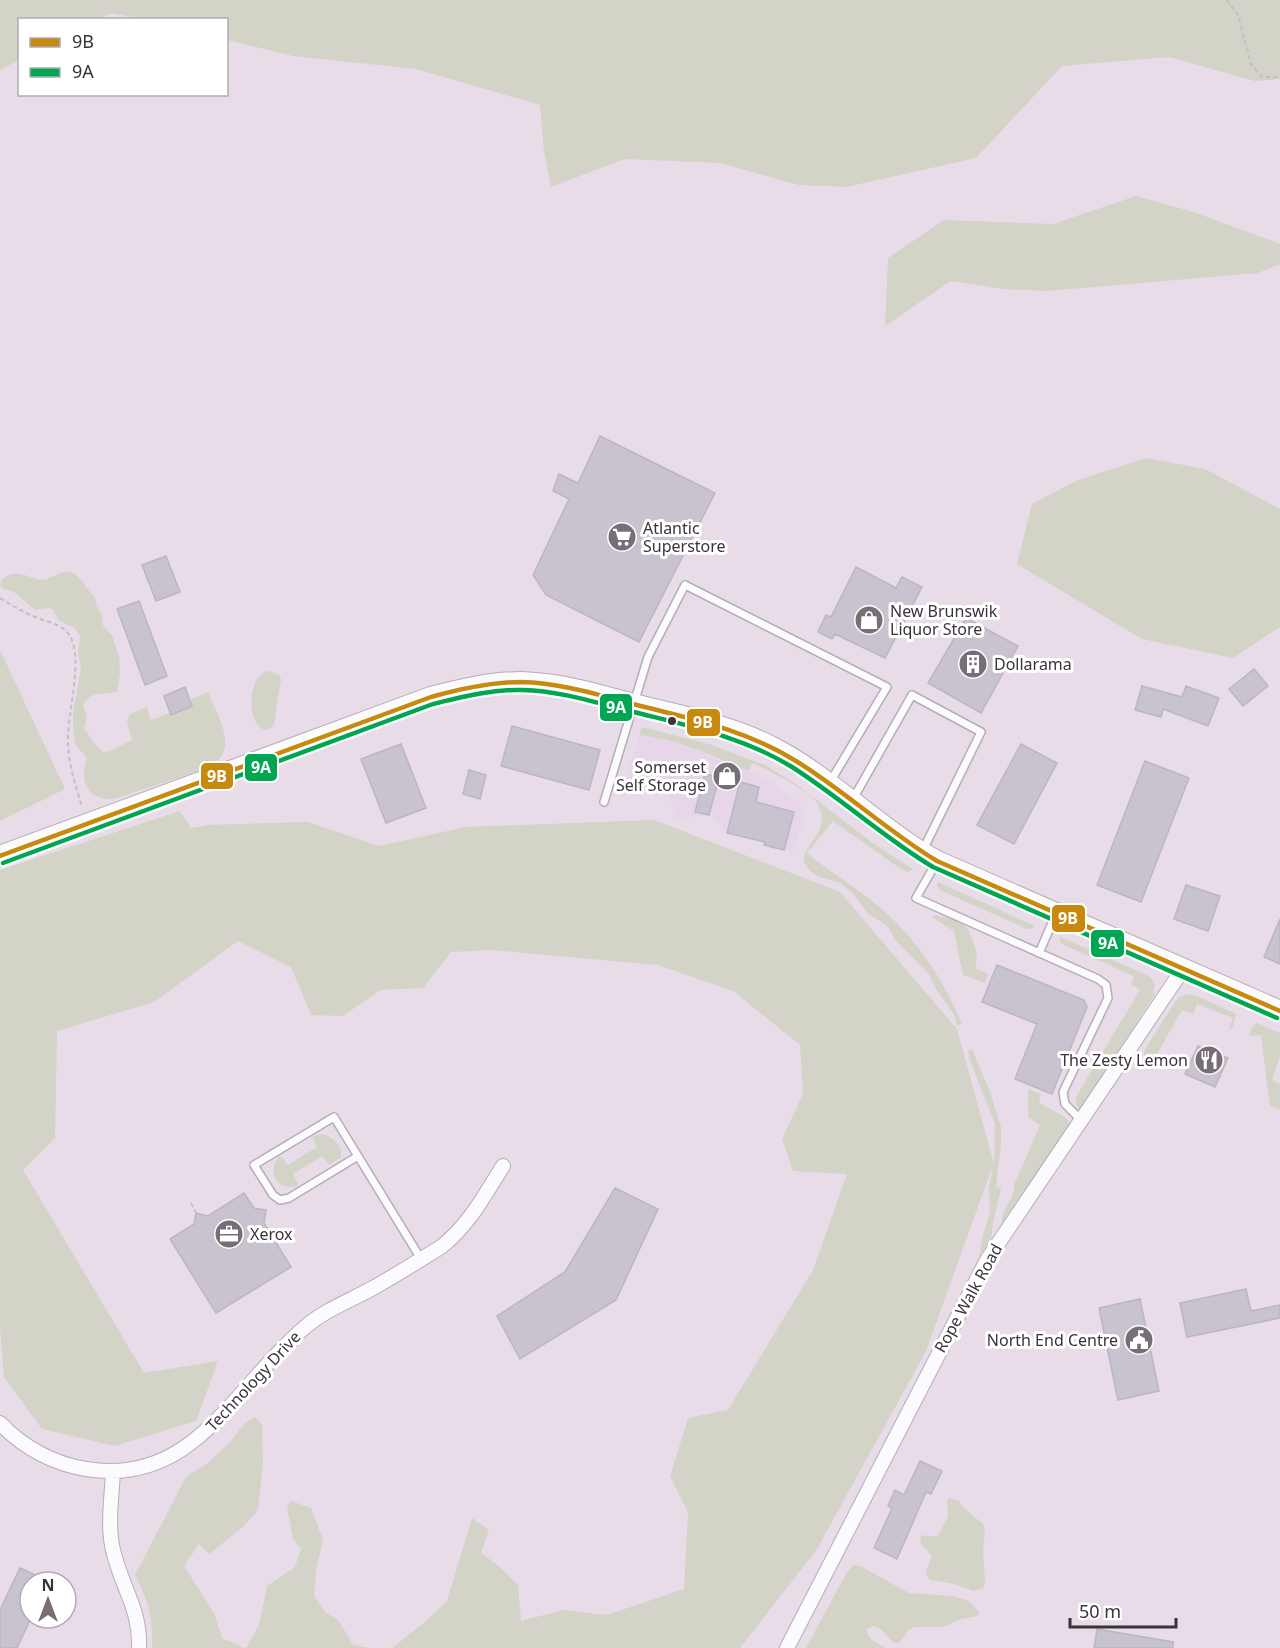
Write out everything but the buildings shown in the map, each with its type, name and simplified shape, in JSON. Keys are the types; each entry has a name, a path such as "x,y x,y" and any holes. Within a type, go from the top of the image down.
{"main road":[{"path":"0,856 431,697 487,685 525,682 556,686 634,704 750,737 796,760 891,832 929,856 1280,1011"}],"street":[{"name":"Rope Walk Road","path":"787,1648 970,1291 999,1241 1183,969"},
{"name":"Technology Drive","path":"0,1423 29,1448 60,1463 91,1470 113,1471 139,1467 177,1454 209,1429 251,1381 305,1326 441,1247 463,1228 503,1166"},
{"path":"113,1471 112,1547 116,1563 135,1608 139,1624 139,1648"}],"lane":[{"path":"604,802 648,657 685,585 887,687 829,784"},
{"path":"852,802 912,696 981,732 929,856 916,898 1098,979 1106,985 1108,989 1106,1002 1064,1092 1065,1104 1080,1120"},
{"path":"1039,953 1056,913"},
{"path":"358,1156 289,1198 280,1200 273,1195 255,1164 334,1117 358,1156 421,1259"}],"path":[{"path":"1227,0 1238,15 1251,64 1262,77 1280,78"},
{"path":"0,598 34,617 62,628 71,637 75,650 76,669 69,711 68,748 74,780 88,824"},
{"path":"190,1203 196,1213"}],"shaded area":[{"path":"0,0 1280,0 1280,79 1255,81 1169,57 1062,66 976,158 846,187 799,185 720,163 624,159 551,187 544,151 540,105 416,69 293,56 228,40 228,18 136,18 112,13 100,18 18,18 18,61 0,70"},
{"path":"1136,196 1194,212 1280,244 1280,264 1258,273 1047,291 1003,289 951,281 885,326 888,258 944,220 1053,224"},
{"path":"1146,458 1205,469 1280,509 1280,627 1233,658 1142,639 1017,564 1032,504 1078,480"},
{"path":"71,572 81,580 95,598 102,615 103,626 112,636 119,656 120,673 117,691 93,695 83,706 87,716 84,728 91,738 100,750 109,751 132,740 127,720 130,714 147,707 151,720 192,706 190,700 208,692 221,722 225,742 224,751 210,767 114,799 97,797 87,788 84,774 87,758 75,745 73,726 73,712 81,669 78,653 80,636 75,628 58,620 53,609 35,610 14,592 3,589 0,585 2,579 13,574 44,580 61,573"},
{"path":"0,650 65,789 0,821"},
{"path":"268,671 279,675 281,679 274,724 270,729 264,730 254,718 251,699 256,680"},
{"path":"642,727 712,745 767,766 797,785 870,841 914,870 907,872 901,869 833,821 807,853 877,905 904,931 937,975 962,1024 957,1026 955,1016 928,973 894,939 889,928 870,915 845,887 816,875 804,862 804,855 821,825 822,815 814,799 788,781 752,763 749,771 681,744 639,735"},
{"path":"639,735 657,737 719,758 766,779 798,801 805,810 805,816 793,852 727,833 709,815 675,819 666,783 622,796"},
{"path":"180,811 191,828 208,825 308,822 379,846 466,827 654,820 840,892 957,1029 994,1164 995,1124 969,1058 968,1051 972,1049 990,1092 1001,1127 996,1187 1001,1188 991,1239 979,1257 990,1212 989,1189 993,1165 926,1351 817,1549 740,1648 392,1648 447,1601 472,1518 489,1530 481,1553 518,1585 521,1621 563,1610 607,1615 684,1589 688,1512 670,1477 688,1418 728,1410 813,1270 847,1174 793,1171 782,1139 803,1094 800,1045 733,991 658,965 491,950 451,952 423,988 380,990 343,1016 311,1015 291,967 238,941 154,1002 57,1031 55,1138 23,1170 144,1373 218,1361 196,1421 115,1446 42,1429 4,1377 0,1328 0,870"},
{"path":"938,882 1035,926 1027,929 940,890 937,886"},
{"path":"934,915 960,922 968,930 976,953 975,968 988,974 985,983 963,975 954,931 933,918"},
{"path":"1060,937 1147,975 1155,984 1153,992 1155,994 1080,1110 1076,1104 1076,1097 1140,990 1131,984 1134,976 1062,944"},
{"path":"1188,994 1236,1014 1232,1029 1229,1028 1233,1018 1197,1004 1193,1014 1182,1010 1151,1064 1147,1062 1144,1051 1175,1002"},
{"path":"1257,1023 1280,1033 1280,1057 1272,1080 1280,1084 1280,1110 1270,1107 1261,1035 1249,1036 1253,1026"},
{"path":"1028,1089 1041,1094 1039,1103 1065,1117 1070,1124 1002,1223 1014,1185 1040,1125 1028,1117"},
{"path":"322,1134 336,1142 341,1157 329,1165 322,1156 293,1174 298,1183 297,1186 290,1187 280,1184 274,1175 278,1158 281,1156 288,1165 317,1147 312,1137"},
{"path":"255,1417 262,1424 263,1464 258,1510 243,1527 209,1554 199,1544 184,1566 214,1613 222,1638 244,1648 152,1648 149,1610 135,1575 186,1477 208,1463 231,1441 244,1424"},
{"path":"949,1498 958,1500 983,1524 985,1583 983,1588 973,1591 955,1584 931,1580 927,1576 926,1571 932,1556 921,1544 920,1537 939,1535 948,1516 947,1501"},
{"path":"291,1501 311,1508 323,1540 316,1570 314,1596 325,1612 339,1621 353,1645 370,1648 246,1648 259,1625 267,1586 295,1567 301,1549 293,1539 287,1507"},
{"path":"853,1565 860,1566 909,1593 964,1599 979,1612 978,1616 961,1619 943,1627 914,1627 899,1643 894,1643 880,1628 873,1626 867,1629 871,1638 885,1648 806,1648"}],"transit line":[{"name":"9B","path":"0,856 431,697 498,683 521,682 551,685 698,721 758,741 796,761 832,785 937,861 1280,1011"},
{"name":"9A","path":"3,863 433,704 489,692 537,691 579,698 675,722 754,748 792,767 933,867 1277,1018"}],"place":[{"name":"Atlantic Superstore","path":"622,537"},
{"name":"New Brunswik Liquor Store","path":"869,620"},
{"name":"Dollarama","path":"973,664"},
{"name":"Somerset Self Storage","path":"727,776"},
{"name":"The Zesty Lemon","path":"1209,1060"},
{"name":"Xerox","path":"229,1234"},
{"name":"North End Centre","path":"1139,1340"}]}
